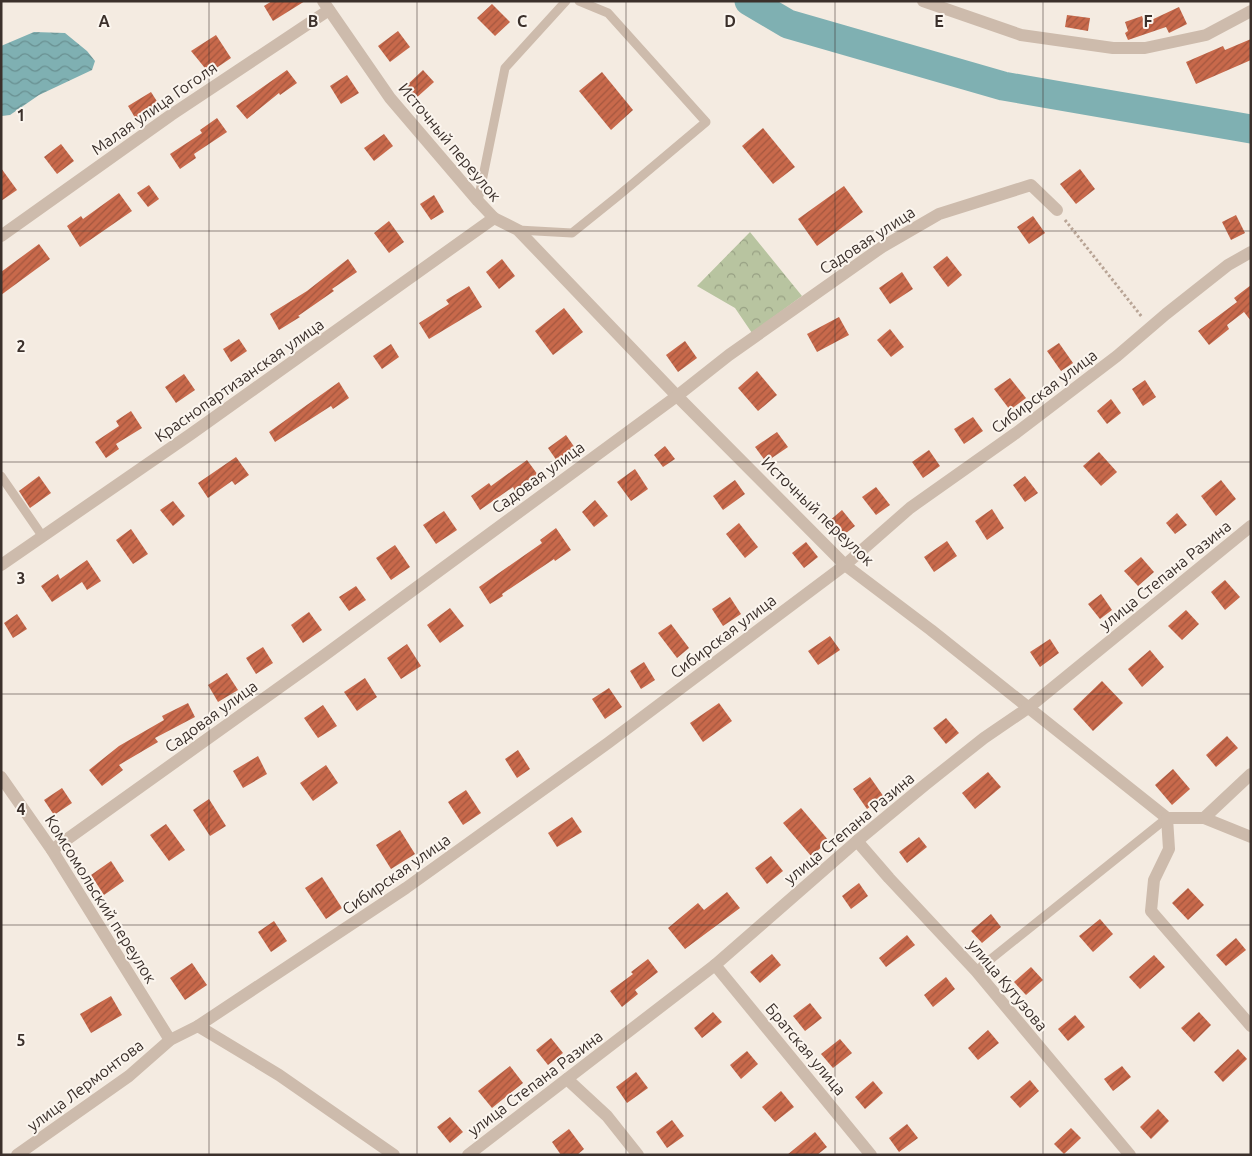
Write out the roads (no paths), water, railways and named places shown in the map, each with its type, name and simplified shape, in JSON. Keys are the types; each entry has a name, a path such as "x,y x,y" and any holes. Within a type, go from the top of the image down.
{"street":[{"path":"923,1 1021,35 1114,48 1145,48 1206,34 1251,11"},
{"name":"Источный переулок","path":"326,6 390,98 478,201 494,218 518,230 677,396 845,565 931,630 1167,818"},
{"name":"Малая улица Гоголя","path":"1,236 326,6"},
{"name":"Садовая улица","path":"52,850 322,657 677,396 729,355 882,247 939,214 1031,185 1057,210"},
{"name":"Краснопартизанская улица","path":"1,564 191,434 494,218"},
{"name":"Сибирская улица","path":"170,1040 198,1026 414,882 608,743 845,565 910,508 1016,433 1117,356 1150,327 1228,265 1251,252"},
{"name":"улица Степана Разина","path":"468,1155 715,966 857,841 984,738 1028,708 1251,526"},
{"path":"1204,818 1251,774"},
{"name":"Комсомольский переулок","path":"1,777 52,850 170,1040"},
{"path":"1251,837 1204,818 1167,818 1169,849 1154,880 1151,911 1251,1026"},
{"name":"улица Кутузова","path":"857,841 976,971 1130,1155"},
{"name":"Братская улица","path":"715,966 871,1155"},
{"path":"198,1026 279,1074 394,1155"},
{"name":"улица Лермонтова","path":"17,1155 129,1076 170,1040"},
{"path":"567,1079 607,1116 638,1155"}],"lane":[{"path":"478,201 505,68 566,1"},
{"path":"518,230 572,233 706,122 608,13 580,1"},
{"path":"1,476 42,537"},
{"path":"976,971 1167,818"}],"water":[{"path":"34,32 65,33 87,51 95,61 92,70 39,95 10,115 1,116 1,46"}],"waterway":[{"path":"749,1 788,24 1003,86 1251,129"}]}
